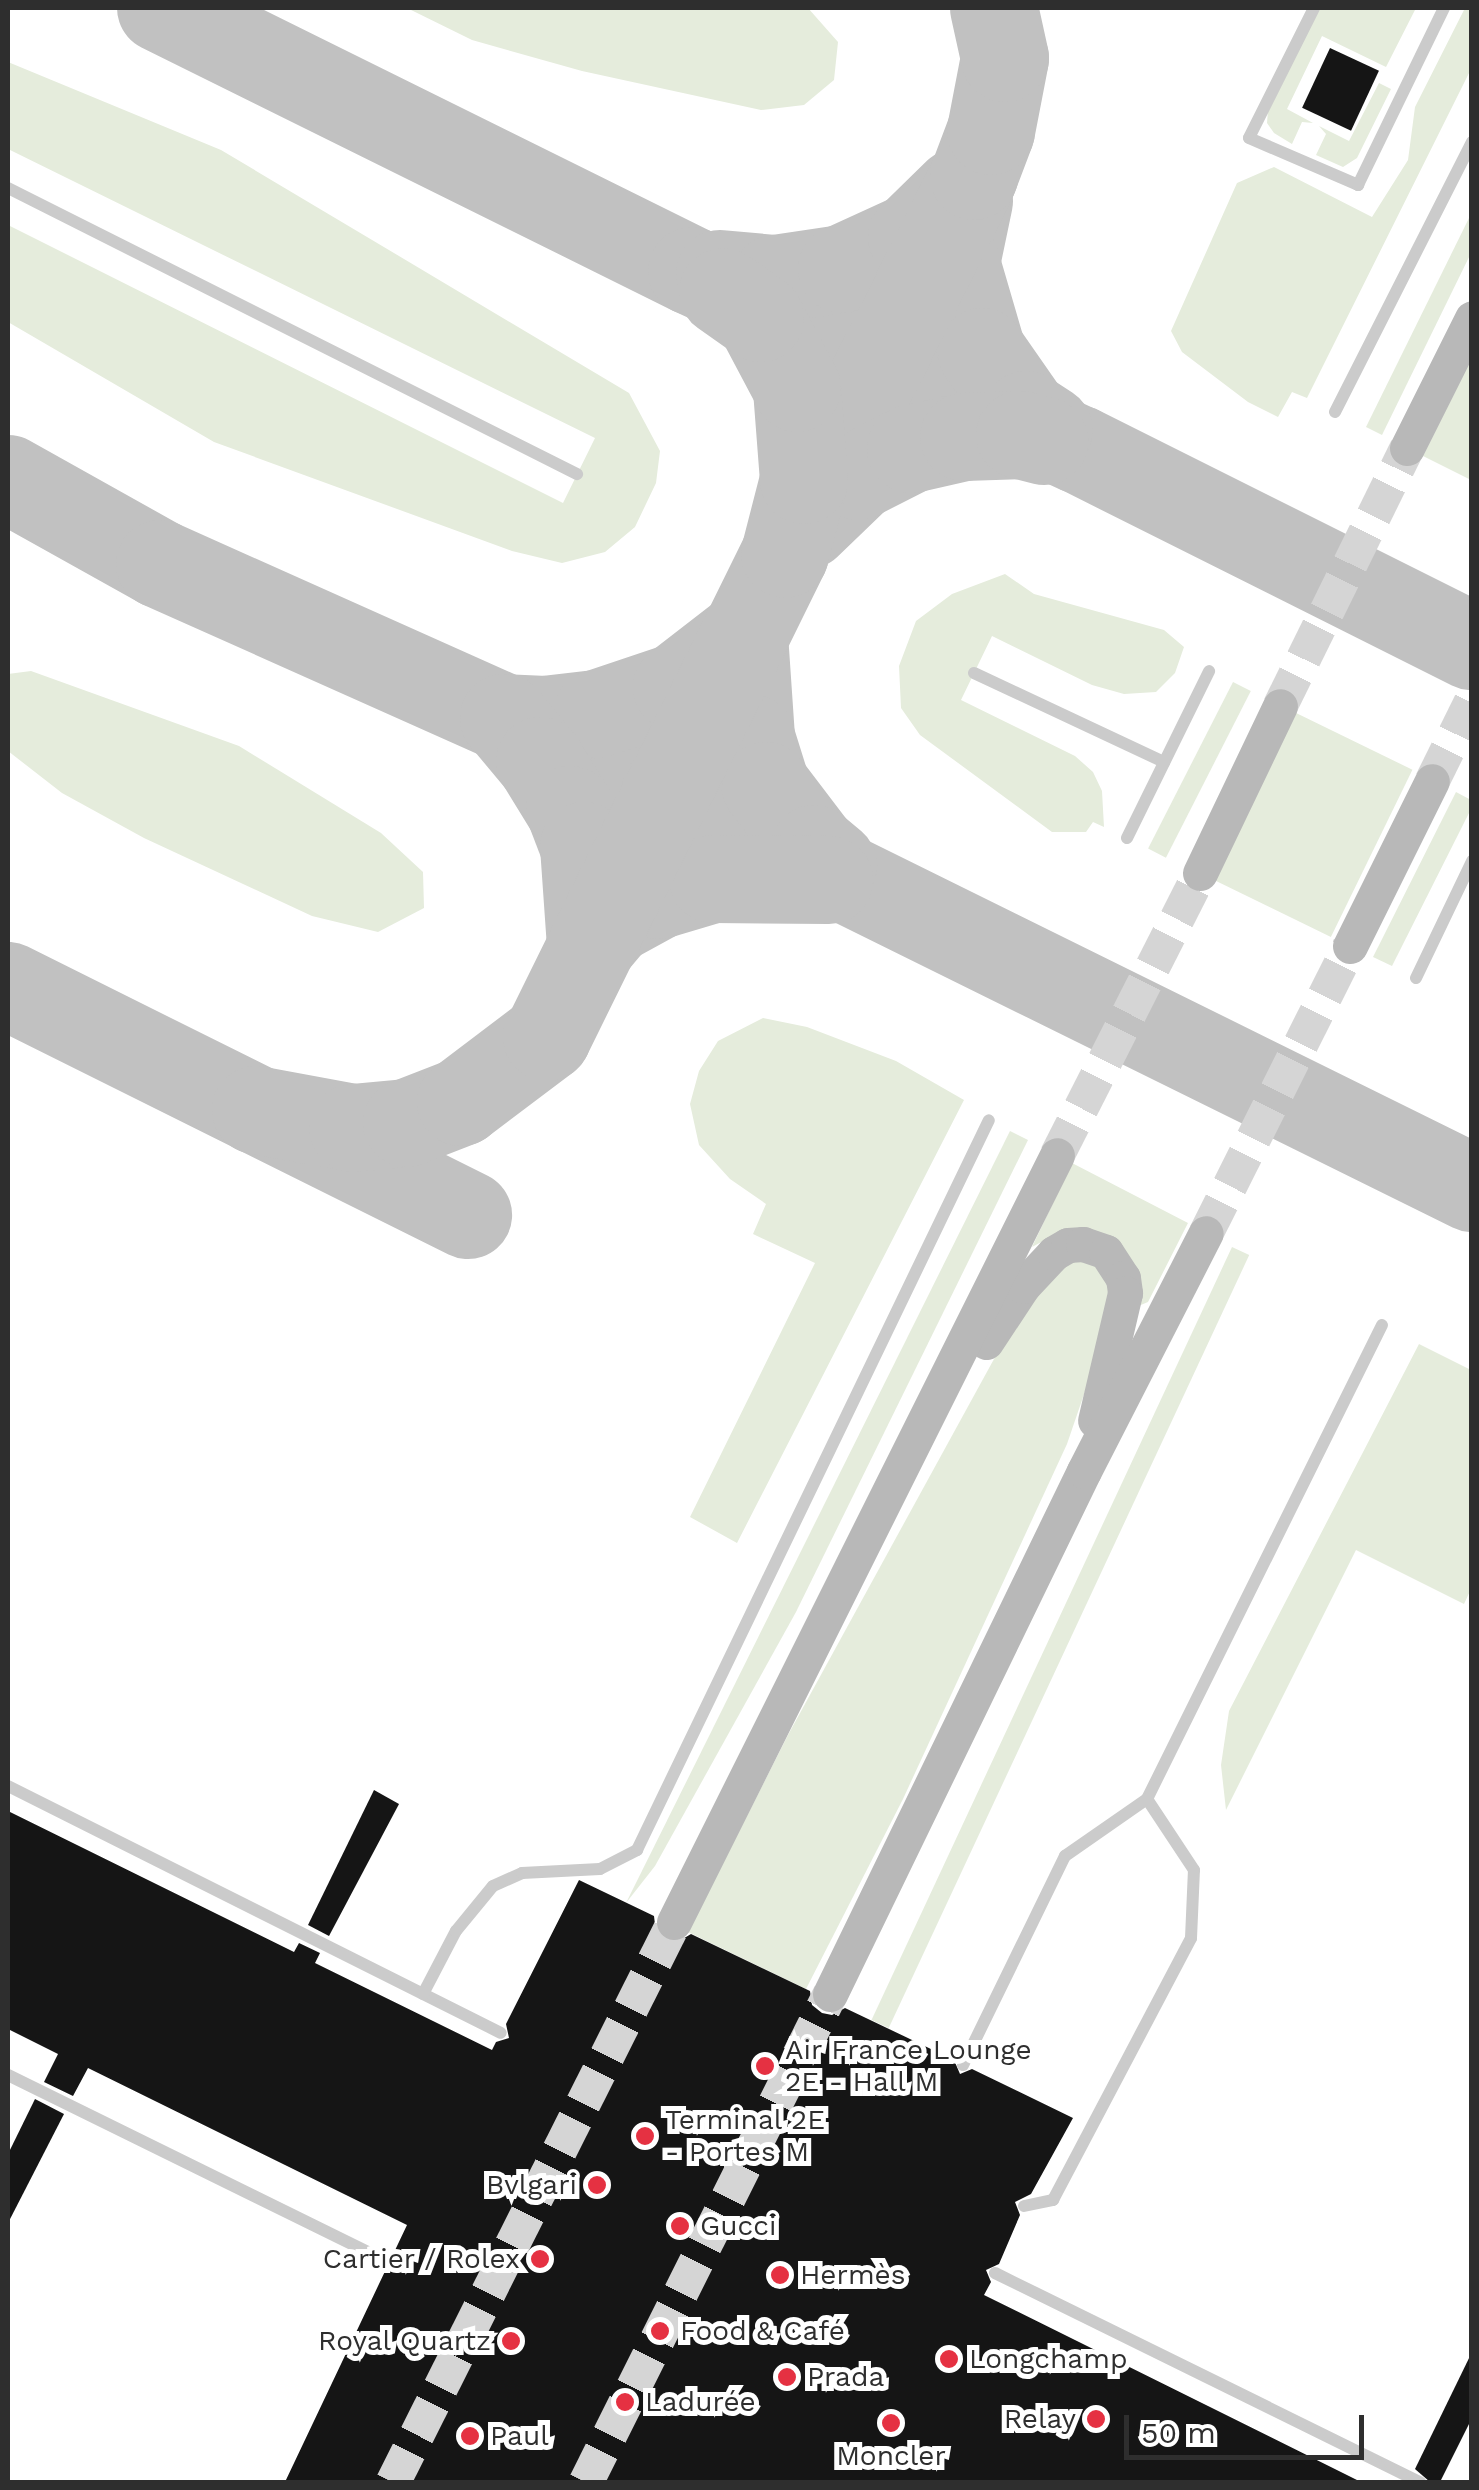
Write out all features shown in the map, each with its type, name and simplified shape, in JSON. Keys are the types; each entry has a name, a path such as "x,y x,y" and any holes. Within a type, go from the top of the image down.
{"main road":[{"path":"1407,448 1472,318"},
{"path":"1200,873 1280,706"},
{"path":"1350,946 1432,780"},
{"path":"674,1922 1057,1156"},
{"path":"830,1994 1084,1471 1206,1233"},
{"path":"894,1482 1040,1264 1068,1245 1083,1244 1106,1252 1116,1262 1125,1294 1084,1471"}],"lane":[{"path":"1314,8 1249,138 1358,184 1444,8"},
{"path":"1335,412 1472,142"},
{"path":"8,188 577,474"},
{"path":"1126,838 1209,671"},
{"path":"974,673 1164,762"},
{"path":"1416,978 1472,861"},
{"path":"423,1994 456,1931 493,1886 522,1873 600,1869 637,1850 989,1120"},
{"path":"963,2065 1066,1856 1147,1798 1382,1324"},
{"path":"8,1786 501,2033"},
{"path":"1024,2206 1053,2200 1191,1938 1194,1870 1147,1798"},
{"path":"8,2075 380,2258"},
{"path":"995,2273 1420,2482"}],"green space":[{"path":"407,8 808,8 838,42 834,80 804,105 761,110 582,71 472,40"},
{"path":"1319,8 1416,8 1386,67 1322,36 1287,109 1313,123 1302,122 1292,144 1274,133 1267,123 1268,110"},
{"path":"1465,8 1471,8 1471,69 1307,398 1292,392 1278,417 1248,402 1182,352 1171,331 1237,183 1274,167 1372,217 1408,160 1415,107"},
{"path":"8,62 221,150 629,393 660,451 656,483 635,527 605,552 562,563 512,551 214,442 8,322 8,225 563,503 595,438 8,149"},
{"path":"1379,83 1391,89 1357,158 1343,167 1316,155 1326,134 1319,126 1349,141"},
{"path":"1471,214 1471,253 1382,435 1366,427"},
{"path":"1471,359 1471,480 1423,456"},
{"path":"1005,574 1034,594 1164,630 1184,647 1175,673 1156,692 1124,694 1092,685 992,636 961,700 1075,756 1093,772 1102,791 1104,827 1093,822 1086,832 1052,832 920,735 901,708 899,666 916,621 952,594"},
{"path":"31,671 239,746 381,833 423,872 424,908 378,932 312,916 144,838 62,793 8,751 8,674"},
{"path":"1233,682 1251,691 1166,858 1148,849"},
{"path":"1292,711 1412,770 1331,937 1210,878"},
{"path":"1456,792 1471,800 1471,809 1392,966 1373,957"},
{"path":"763,1018 807,1027 896,1061 964,1100 737,1543 690,1517 815,1263 753,1234 766,1204 730,1179 699,1145 690,1104 699,1071 718,1041"},
{"path":"1010,1131 1028,1140 796,1612 655,1866 626,1903"},
{"path":"1072,1163 1188,1223 1148,1302 1136,1307 1138,1279 1123,1248 1047,1239 1032,1247"},
{"path":"1232,1247 1249,1255 889,2028 872,2020"},
{"path":"1079,1257 1108,1273 1108,1324 1067,1444 903,1799 806,1989 688,1932 788,1735 1023,1306 1042,1279"},
{"path":"1419,1344 1471,1370 1471,1589 1464,1604 1356,1550 1226,1810 1221,1765 1229,1711"}],"building":[{"path":"1330,48 1379,71 1351,131 1302,108"},
{"path":"374,1790 399,1804 329,1936 308,1925"},
{"name":"Terminal 2E - Portes M","path":"8,1811 294,1952 299,1943 320,1953 315,1963 492,2050 496,2042 509,2038 506,2024 579,1880 654,1916 656,1933 665,1941 676,1943 691,1934 810,1991 812,2005 822,2013 832,2015 845,2008 954,2060 960,2074 972,2069 1073,2118 1031,2194 1015,2202 1020,2215 999,2264 986,2270 991,2282 984,2295 1361,2482 285,2482 407,2225 88,2068 73,2096 44,2082 58,2054 8,2029"},
{"path":"35,2099 64,2114 8,2223 8,2154"},
{"path":"1472,2352 1472,2418 1440,2482 1430,2482 1415,2469"}],"taxiway":[{"path":"161,8 692,271 1080,450 1472,646"},
{"path":"856,413 974,176 991,131 1005,58 994,8"},
{"path":"720,274 775,279 842,269 912,237 958,192"},
{"path":"969,201 956,263 982,352 1026,415 1049,430"},
{"path":"256,1110 353,1128 407,1123 461,1102 547,1037 785,554 804,480 797,388 760,318 723,292"},
{"path":"807,525 858,476 911,449 964,437 1020,435 1044,441"},
{"path":"8,479 160,564 666,790 1472,1188"},
{"path":"744,635 751,738 766,786 814,849 833,865"},
{"path":"504,718 545,720 597,714 677,687 744,635"},
{"path":"504,718 540,761 570,810 584,846 591,946"},
{"path":"591,946 613,920 659,895 713,879 829,880"},
{"path":"8,986 468,1215"}],"tunnel":[{"path":"1280,706 1407,448"},
{"path":"1432,781 1472,700"},
{"path":"1057,1155 1200,873"},
{"path":"1206,1233 1350,946"},
{"path":"393,2482 674,1922"},
{"path":"586,2482 830,1994"}],"place":[{"name":"Air France Lounge 2E - Hall M","path":"765,2066"},
{"name":"Terminal 2E - Portes M","path":"645,2136"},
{"name":"Bvlgari","path":"597,2185"},
{"name":"Gucci","path":"680,2226"},
{"name":"Cartier / Rolex","path":"540,2259"},
{"name":"Hermès","path":"780,2275"},
{"name":"Food & Café","path":"660,2331"},
{"name":"Royal Quartz","path":"511,2341"},
{"name":"Longchamp","path":"949,2359"},
{"name":"Prada","path":"787,2377"},
{"name":"Ladurée","path":"625,2402"},
{"name":"Relay","path":"1096,2419"},
{"name":"Moncler","path":"891,2423"},
{"name":"Paul","path":"470,2436"}]}
